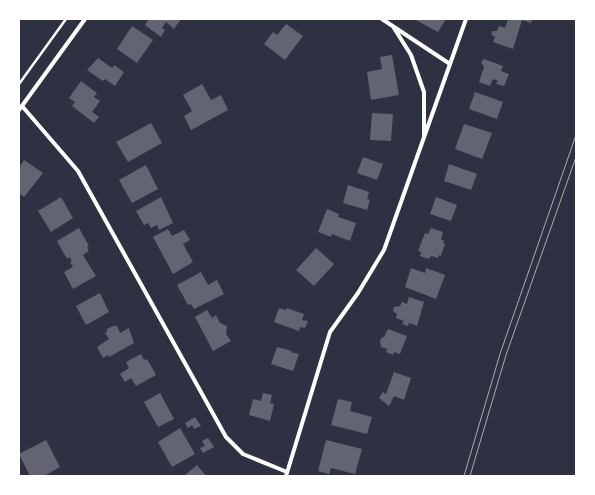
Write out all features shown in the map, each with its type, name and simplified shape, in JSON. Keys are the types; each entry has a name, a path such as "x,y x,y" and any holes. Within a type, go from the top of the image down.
{"street":[{"path":"85,19 20,108 78,171 226,437 243,454 286,474 330,332 358,293 384,250 466,19"},
{"path":"382,19 450,64"},
{"path":"394,28 411,55 424,92 424,139"}],"path":[{"path":"19,84 66,19"}],"building":[{"path":"149,19 181,19 174,29 166,22 162,28 165,30 161,37 145,25"},
{"path":"414,19 446,19 438,32"},
{"path":"508,19 532,19 531,23 522,20 513,49 493,42 495,37 491,34 493,31 497,31 499,26 505,28"},
{"path":"286,24 303,36 285,60 264,44 273,32 277,35"},
{"path":"132,26 153,40 137,63 117,49"},
{"path":"392,55 399,95 371,100 367,72 382,69 380,57"},
{"path":"98,58 112,68 114,65 124,72 115,86 105,79 103,81 87,70"},
{"path":"484,59 503,66 501,71 509,74 504,86 496,84 498,81 493,79 490,86 479,82 484,67 481,62"},
{"path":"81,81 97,93 94,97 100,101 92,112 99,117 94,123 72,106 75,102 69,98"},
{"path":"202,84 211,100 221,95 228,110 191,130 184,116 192,111 183,95"},
{"path":"475,92 503,102 497,119 469,109"},
{"path":"372,113 393,114 391,141 370,140"},
{"path":"151,123 162,143 128,162 116,142"},
{"path":"464,124 492,133 482,159 455,149"},
{"path":"363,157 383,164 377,180 357,173"},
{"path":"24,160 43,173 24,197 19,193 19,168"},
{"path":"449,164 477,174 471,190 444,181"},
{"path":"146,165 158,189 132,203 119,180"},
{"path":"348,185 369,192 367,199 370,200 367,210 343,203"},
{"path":"61,197 73,218 51,232 38,211"},
{"path":"161,197 173,223 159,230 157,225 151,228 148,223 144,225 136,211"},
{"path":"436,197 457,205 451,221 430,214"},
{"path":"327,209 339,214 338,217 356,223 350,241 332,234 331,237 318,232"},
{"path":"79,228 89,246 87,247 89,251 83,255 96,276 73,289 64,272 73,267 70,262 72,261 69,257 67,259 57,241"},
{"path":"431,228 443,232 441,239 445,244 441,256 439,255 438,258 431,256 429,259 420,256 421,252 418,251 425,233 428,234"},
{"path":"168,229 172,236 184,230 190,240 183,244 193,262 173,274 153,237"},
{"path":"316,248 334,264 314,286 296,270"},
{"path":"411,268 425,273 426,268 445,275 436,299 405,287"},
{"path":"201,272 208,285 217,280 224,294 194,309 191,304 188,305 177,285"},
{"path":"100,293 109,312 86,325 76,306"},
{"path":"409,297 424,302 417,326 409,323 408,326 402,324 404,321 396,318 397,314 393,311 394,307 400,306 402,302 407,304"},
{"path":"279,308 286,310 287,308 304,314 302,320 308,321 305,328 300,327 299,331 274,322"},
{"path":"207,310 212,318 216,315 220,323 227,326 226,334 231,341 213,351 195,317"},
{"path":"117,326 120,333 129,328 134,343 109,357 108,355 103,358 97,347 109,339 105,333 107,332 107,329"},
{"path":"388,329 407,336 400,354 394,352 393,355 386,352 387,349 381,347 381,338 384,337"},
{"path":"277,347 299,354 293,371 271,364"},
{"path":"141,354 144,360 147,359 156,375 136,386 131,378 125,382 120,374 129,368 126,362"},
{"path":"394,372 411,378 404,400 394,396 389,406 379,398 383,392 386,394"},
{"path":"160,393 174,419 158,427 144,402"},
{"path":"263,393 272,395 270,403 274,404 270,421 249,415 253,399 261,401"},
{"path":"338,399 352,402 350,411 372,417 367,434 331,425"},
{"path":"195,417 201,426 194,429 192,425 188,428 185,423"},
{"path":"180,428 195,454 172,467 158,442"},
{"path":"208,438 214,447 203,453 200,448 205,446 202,441"},
{"path":"46,440 60,467 44,476 30,476 19,454"},
{"path":"326,440 362,449 355,474 331,468 329,474 318,471"},
{"path":"197,465 206,476 184,476"}],"tram line":[{"path":"464,476 500,354 576,135"},
{"path":"470,476 506,355 576,157"}]}
